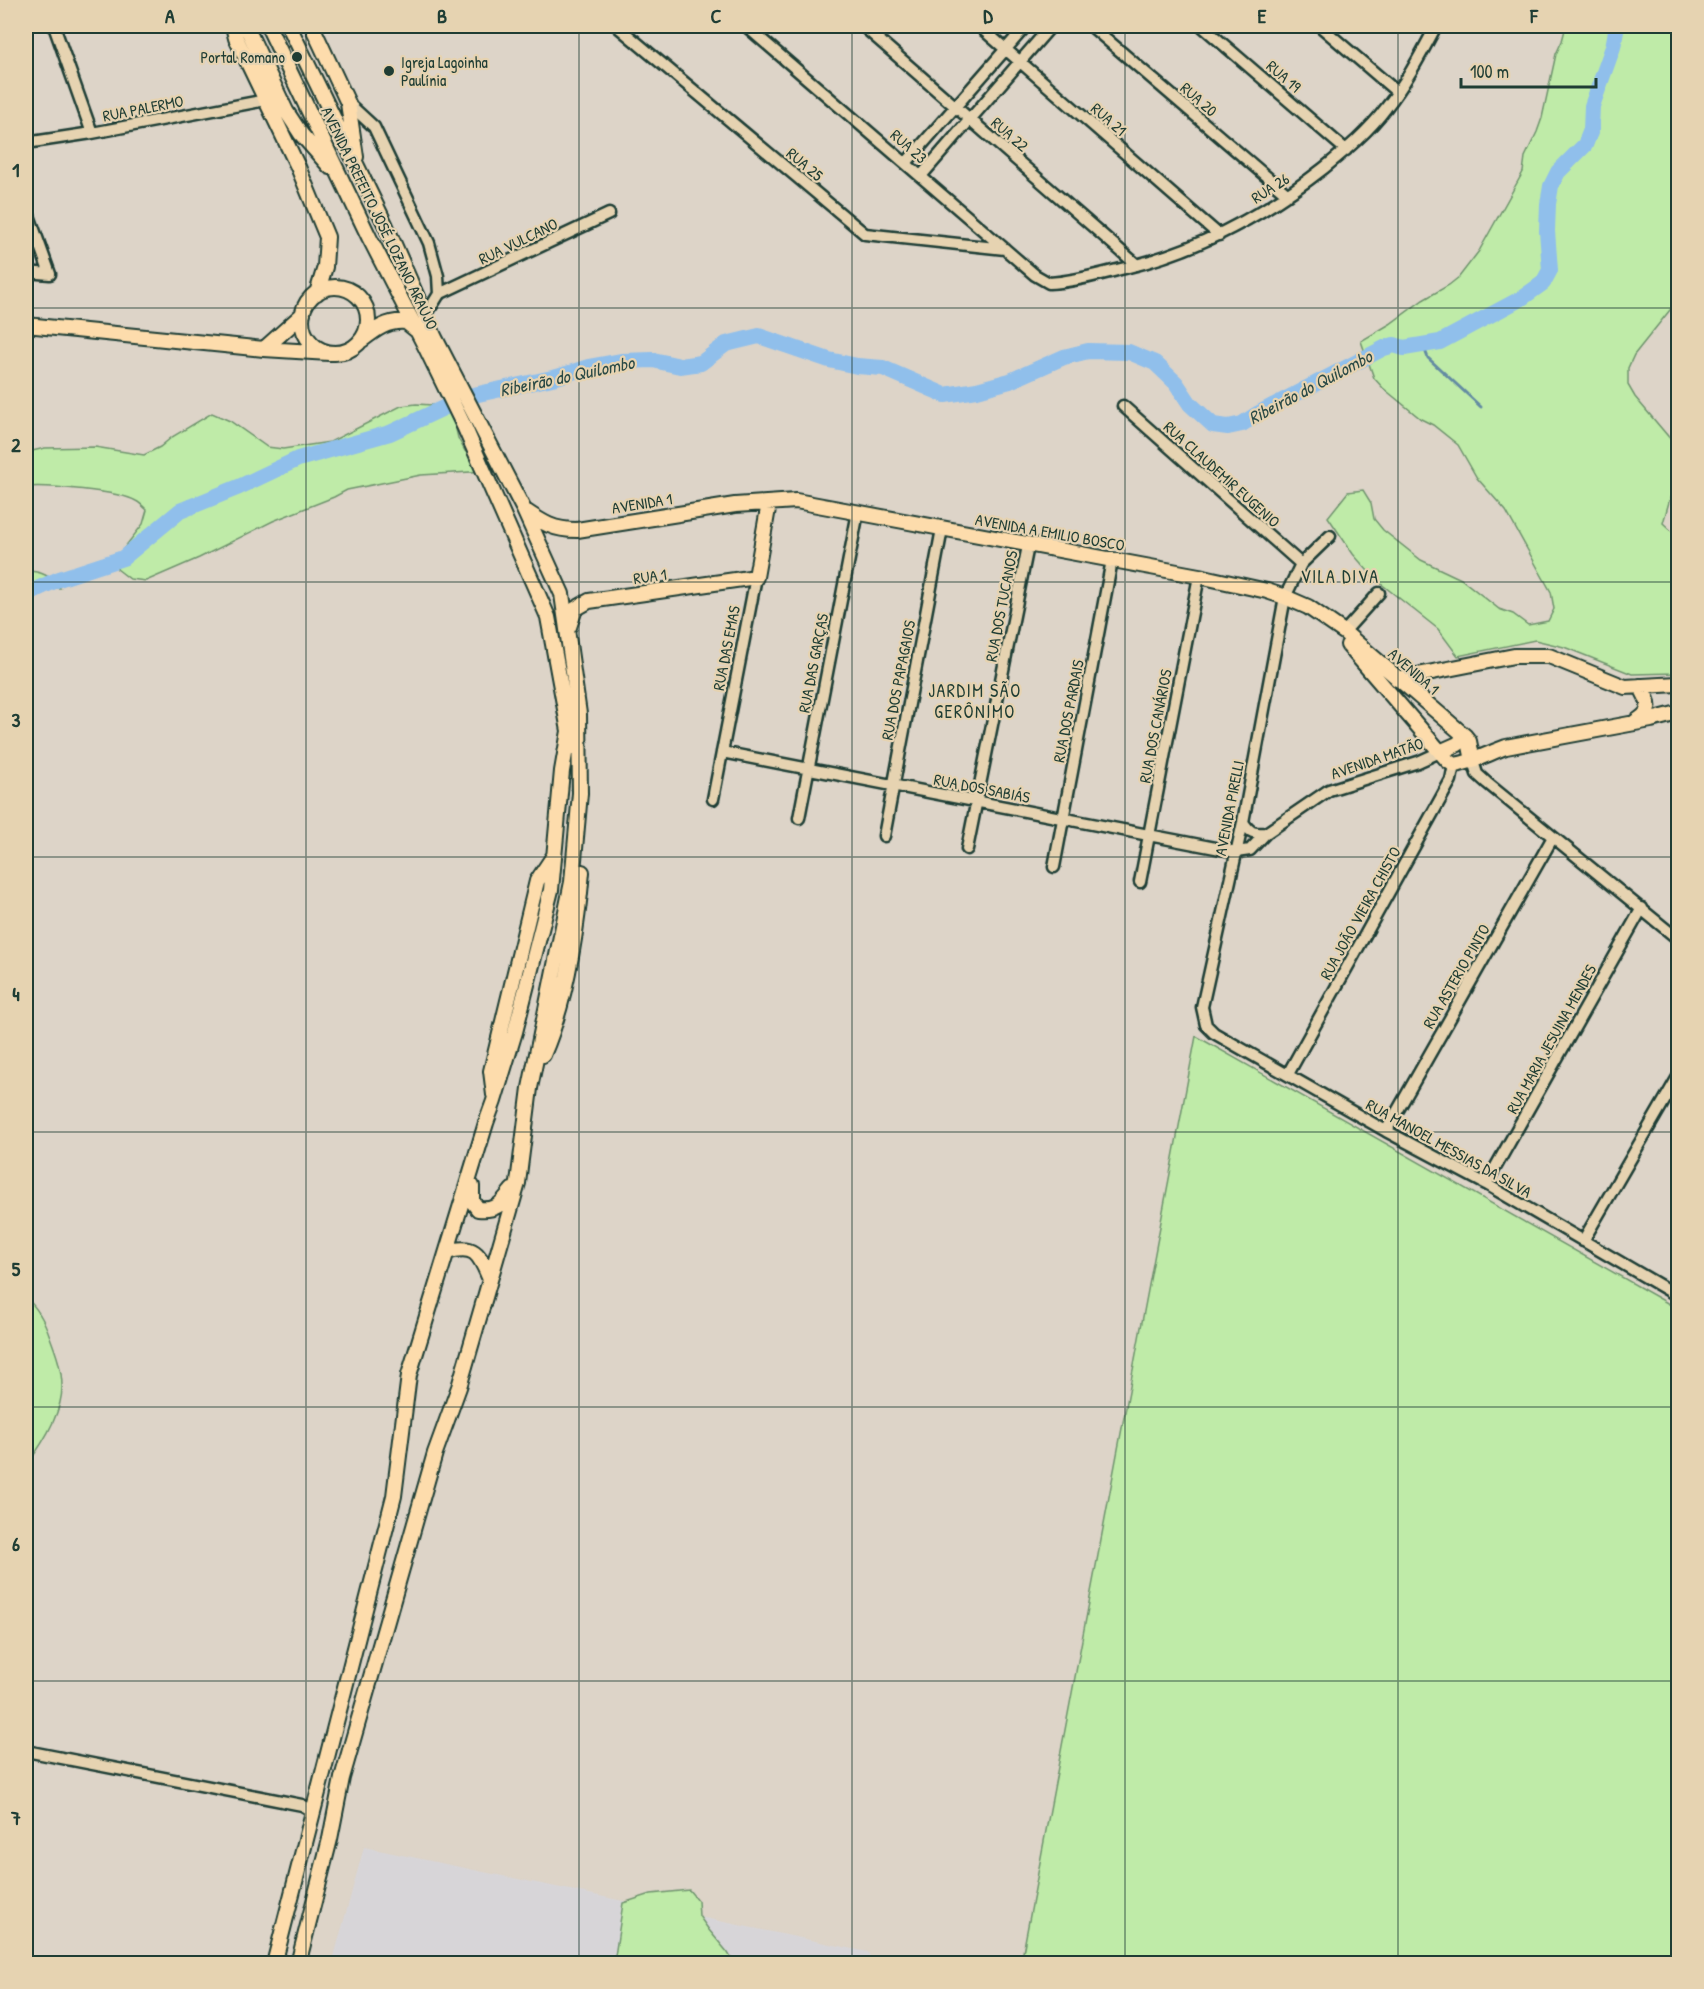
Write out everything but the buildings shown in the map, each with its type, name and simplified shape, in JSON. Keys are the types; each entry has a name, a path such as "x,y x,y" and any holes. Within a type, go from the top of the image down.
{"main road":[{"path":"233,26 236,38 298,167 327,237 325,267 317,293"},
{"path":"246,26 286,111 311,147 341,179"},
{"name":"AVENIDA PREFEITO JOSÉ LOZANO ARAÚJO","path":"268,26 464,426 548,617 569,731 562,771 551,890 516,1032 409,1375 394,1497 274,1964"},
{"name":"AVENIDA PREFEITO JOSÉ LOZANO ARAÚJO","path":"289,26 358,168 435,338 524,510 562,594 579,714 580,793 572,882 530,1088 518,1183 459,1387 432,1465 342,1778 330,1839 298,1964"},
{"path":"312,26 348,103 358,168"},
{"path":"264,349 303,314 310,299 317,293 333,287 341,287 357,294 367,308 368,325 361,341"},
{"path":"303,314 304,331 308,339 329,353"},
{"path":"26,326 329,353 347,351 379,327 390,322 406,322 417,331"},
{"name":"AVENIDA A EMILIO BOSCO","path":"770,502 796,501 1028,546 1200,576 1268,591 1321,614"},
{"name":"AVENIDA 1","path":"524,510 545,524 560,530 577,530 770,502"},
{"name":"RUA DAS EMAS","path":"756,577 770,502"},
{"name":"RUA 1","path":"568,633 575,609 589,601 756,577"},
{"path":"1321,614 1440,752 1454,765 1473,761 1484,754 1506,747 1678,713"},
{"name":"AVENIDA 1","path":"1321,614 1465,736"},
{"path":"1397,679 1514,656 1549,656 1624,687 1678,684"},
{"path":"1634,723 1645,717 1649,707 1648,700 1640,686"},
{"path":"1440,752 1458,744 1465,736 1469,741 1473,761"},
{"path":"470,1178 472,1201 478,1209 490,1210 502,1204 518,1183"},
{"path":"447,1252 460,1248 476,1252 489,1277"}],"street":[{"path":"54,26 92,133"},
{"name":"RUA 25","path":"617,26 865,234 1006,249"},
{"name":"RUA 23","path":"746,26 1042,280 1056,282"},
{"name":"RUA 22","path":"863,26 1137,265"},
{"name":"RUA 21","path":"979,26 1219,235"},
{"path":"906,164 1026,26"},
{"path":"921,176 1051,26"},
{"name":"RUA 20","path":"1091,26 1288,195"},
{"name":"RUA 19","path":"1203,26 1346,150"},
{"path":"1320,26 1397,92"},
{"name":"RUA 26","path":"1056,282 1137,265 1182,251 1219,235 1288,195 1346,150 1372,124 1397,92 1436,26"},
{"name":"RUA PALERMO","path":"26,142 92,133 266,100"},
{"path":"348,103 374,127 429,243 438,276 439,294 426,315"},
{"path":"26,207 50,274 26,272"},
{"name":"RUA VULCANO","path":"439,294 609,214"},
{"name":"RUA CLAUDEMIR EUGENIO","path":"1123,406 1301,564"},
{"name":"RUA DAS GARÇAS","path":"799,818 858,513"},
{"name":"RUA DOS PAPAGAIOS","path":"884,836 942,529"},
{"path":"1301,564 1330,536"},
{"name":"RUA DOS TUCANOS","path":"967,849 1028,546"},
{"name":"RUA DOS PARDAIS","path":"1053,867 1112,561"},
{"name":"AVENIDA PIRELLI","path":"1206,1025 1202,1007 1243,822 1285,597 1301,564"},
{"name":"RUA DOS CANÁRIOS","path":"1140,882 1200,576"},
{"name":"RUA DAS EMAS","path":"713,799 756,577"},
{"path":"1344,632 1379,593"},
{"name":"RUA DOS SABIÁS","path":"722,752 1236,852"},
{"name":"AVENIDA MATÃO","path":"1236,852 1250,850 1266,833 1329,790 1418,762 1440,752"},
{"path":"1473,761 1477,774 1678,939"},
{"name":"RUA JOÃO VIEIRA CHISTO","path":"1288,1074 1450,780 1454,765"},
{"path":"1243,822 1248,831 1255,834 1266,833"},
{"name":"RUA ASTERIO PINTO","path":"1386,1131 1553,837"},
{"name":"RUA MARIA JESUINA MENDES","path":"1486,1184 1642,908"},
{"name":"RUA MANOEL MESSIAS DA SILVA","path":"1206,1025 1214,1033 1386,1131 1486,1184 1678,1296"},
{"path":"1583,1241 1678,1077"},
{"path":"26,1751 302,1805 313,1811"}],"shaded area":[{"path":"364,1847 868,1952 873,1963 332,1964"}],"green space":[{"path":"1566,26 1678,26 1678,300 1634,355 1628,368 1628,385 1635,397 1672,441 1678,456 1678,477 1663,523 1678,537 1678,673 1632,674 1564,647 1535,640 1458,656 1438,629 1375,579 1353,554 1328,517 1348,492 1363,490 1371,503 1374,519 1383,530 1421,560 1461,579 1499,609 1513,614 1528,625 1548,621 1554,609 1551,592 1506,511 1477,478 1458,445 1433,425 1421,419 1374,378 1361,341 1449,285 1459,277 1479,251 1523,172 1525,157 1542,118 1556,54"},
{"path":"416,404 447,409 465,451 486,471 421,475 347,490 273,521 199,558 146,581 130,579 117,569 120,553 143,524 147,510 140,504 115,494 65,488 26,487 26,451 45,448 95,447 144,455 212,413 230,421 267,447 283,449 330,442 401,406"},
{"path":"26,571 45,575 60,588 43,588 26,598"},
{"path":"1196,1036 1678,1309 1678,1963 1021,1963"},
{"path":"26,1298 38,1311 46,1326 58,1361 62,1387 55,1418 26,1466"},
{"path":"689,1890 698,1901 699,1916 734,1963 614,1963 623,1903 651,1894"}],"waterway":[{"name":"Ribeirão do Quilombo","path":"26,594 59,579 123,558 180,511 239,487 298,459 390,433 469,396 621,361 653,360 680,366 701,363 726,344 759,336 829,360 857,366 883,368 945,395 977,390 1010,381 1064,357 1088,351 1129,352 1155,363 1176,383 1190,404 1213,425 1228,427 1242,424 1384,348 1394,345 1404,348 1440,342 1522,298 1543,283 1550,270 1547,231 1551,186 1558,172 1585,145 1591,130 1592,106 1613,47 1617,26"},
{"path":"1423,345 1428,358 1481,407"}],"place":[{"name":"Portal Romano","path":"297,57"},
{"name":"Igreja Lagoinha Paulínia","path":"389,71"}],"district":[{"name":"VILA DIVA","path":"1340,576"},
{"name":"JARDIM SÃO GERÔNIMO","path":"975,700"}]}
